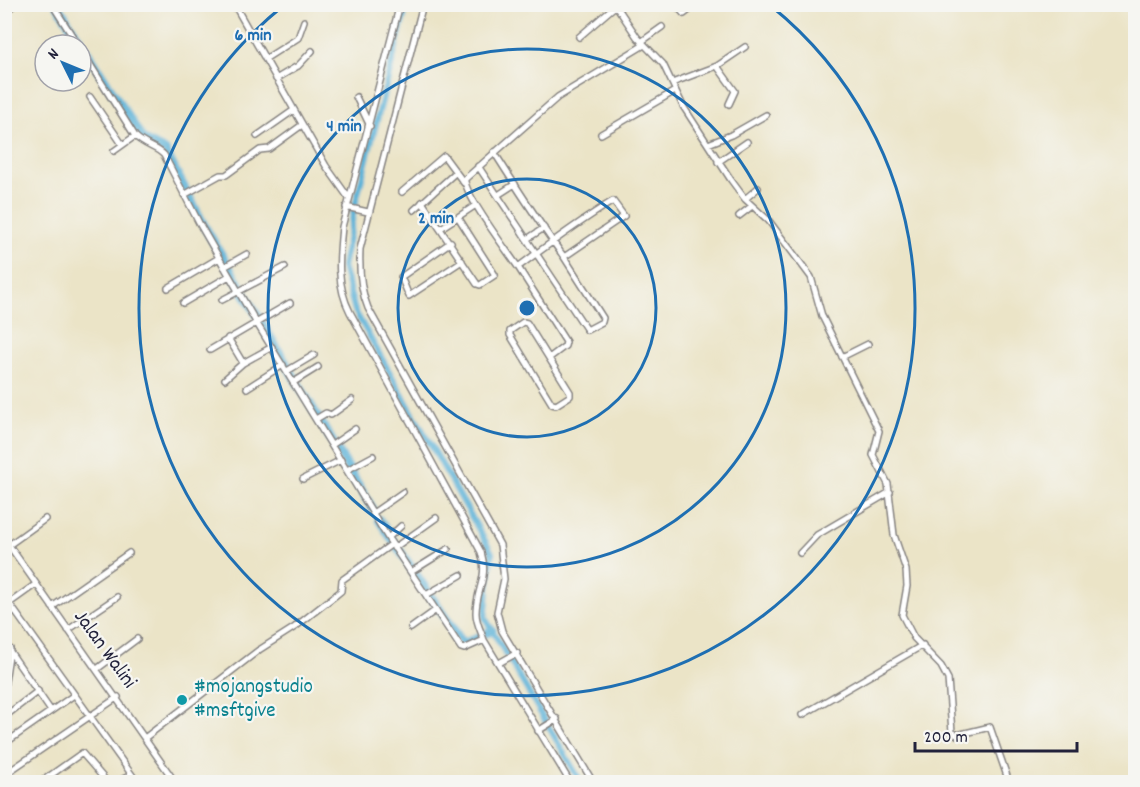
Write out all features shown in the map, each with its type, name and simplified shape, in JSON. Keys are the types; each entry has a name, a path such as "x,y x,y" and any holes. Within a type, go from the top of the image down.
{"street":[{"path":"4,12 16,4"},
{"path":"52,4 70,33"},
{"path":"234,4 326,166 348,197"},
{"path":"400,4 370,126 348,197 338,262 345,304 481,552 485,578 476,612 477,622 484,640 502,662 570,783"},
{"path":"423,4 366,212 359,269 364,299 500,544 504,579 497,612 498,620 515,654 593,783"},
{"path":"675,4 684,14 697,4"},
{"path":"579,37 615,5 643,43 663,64 675,91 718,162 745,199 769,221 811,277 822,316 879,431 873,455 890,492 894,535 906,570 907,586 902,615 914,638 941,666 948,679 952,732 957,735 990,727 1009,783"},
{"path":"265,59 298,38 304,21"},
{"path":"464,183 467,176 558,97 643,43 662,27"},
{"path":"672,83 717,66 745,47"},
{"path":"276,79 297,67 312,51"},
{"path":"717,66 734,88 734,98 729,104"},
{"path":"93,69 135,136 148,147 162,152 219,258 226,266 229,276 241,291 283,365 296,381 341,460 462,649 484,640"},
{"path":"601,134 675,91"},
{"path":"90,97 122,144"},
{"path":"356,97 370,126"},
{"path":"257,136 294,110"},
{"path":"708,144 731,135 766,115"},
{"path":"185,195 229,173 260,150 269,149 302,125"},
{"path":"114,151 135,136"},
{"path":"718,162 747,142"},
{"path":"478,166 587,330 602,321 603,318 494,152"},
{"path":"402,192 441,157 446,158 566,342 565,346 549,358"},
{"path":"414,210 455,173"},
{"path":"498,195 515,184"},
{"path":"745,199 758,188"},
{"path":"422,202 478,285 495,274 458,217"},
{"path":"518,267 603,207 615,202 623,213 622,218 564,257"},
{"path":"441,228 476,206"},
{"path":"739,216 752,206"},
{"path":"348,207 366,212"},
{"path":"527,239 543,228"},
{"path":"451,243 402,277 409,296 462,261"},
{"path":"226,266 247,254"},
{"path":"168,288 219,258"},
{"path":"222,300 285,267"},
{"path":"183,303 229,276"},
{"path":"210,350 290,303"},
{"path":"525,322 549,358 570,392 570,396 556,405 552,404 509,333 525,322"},
{"path":"228,338 243,363"},
{"path":"842,357 868,344"},
{"path":"225,379 243,363 272,346"},
{"path":"289,370 314,356"},
{"path":"247,388 283,365"},
{"path":"296,381 318,367"},
{"path":"318,418 326,413 332,415 352,400"},
{"path":"333,444 355,429"},
{"path":"348,469 373,456"},
{"path":"303,478 341,460"},
{"path":"374,512 403,492"},
{"path":"800,553 818,535 835,523 890,492"},
{"path":"146,737 259,650 295,627 336,596 341,591 342,580 436,518"},
{"path":"9,545 45,519"},
{"path":"390,537 401,526"},
{"name":"Jalan Walini","path":"4,538 146,737 175,783"},
{"path":"413,571 448,549"},
{"path":"52,607 129,554"},
{"path":"428,594 461,575"},
{"path":"7,606 36,584"},
{"path":"4,596 7,606 137,783"},
{"path":"68,630 117,597"},
{"path":"411,628 436,610"},
{"path":"97,669 137,639"},
{"path":"4,643 51,711"},
{"path":"802,715 923,645"},
{"path":"4,688 10,650"},
{"path":"502,662 515,654"},
{"path":"4,717 38,691"},
{"path":"4,744 74,695"},
{"path":"17,783 7,773 118,697"},
{"path":"539,730 556,720"},
{"path":"41,783 82,753 107,783"},
{"path":"117,783 131,775"}],"waterway":[{"path":"57,4 143,140 165,151 206,229 372,508"},
{"path":"407,4 355,205 343,267 355,311 492,553 485,618 581,782"},
{"path":"379,520 462,642 466,643 478,637"},
{"path":"487,633 492,630"}],"place":[{"name":"#mojangstudio #msftgive","path":"182,700"}]}
